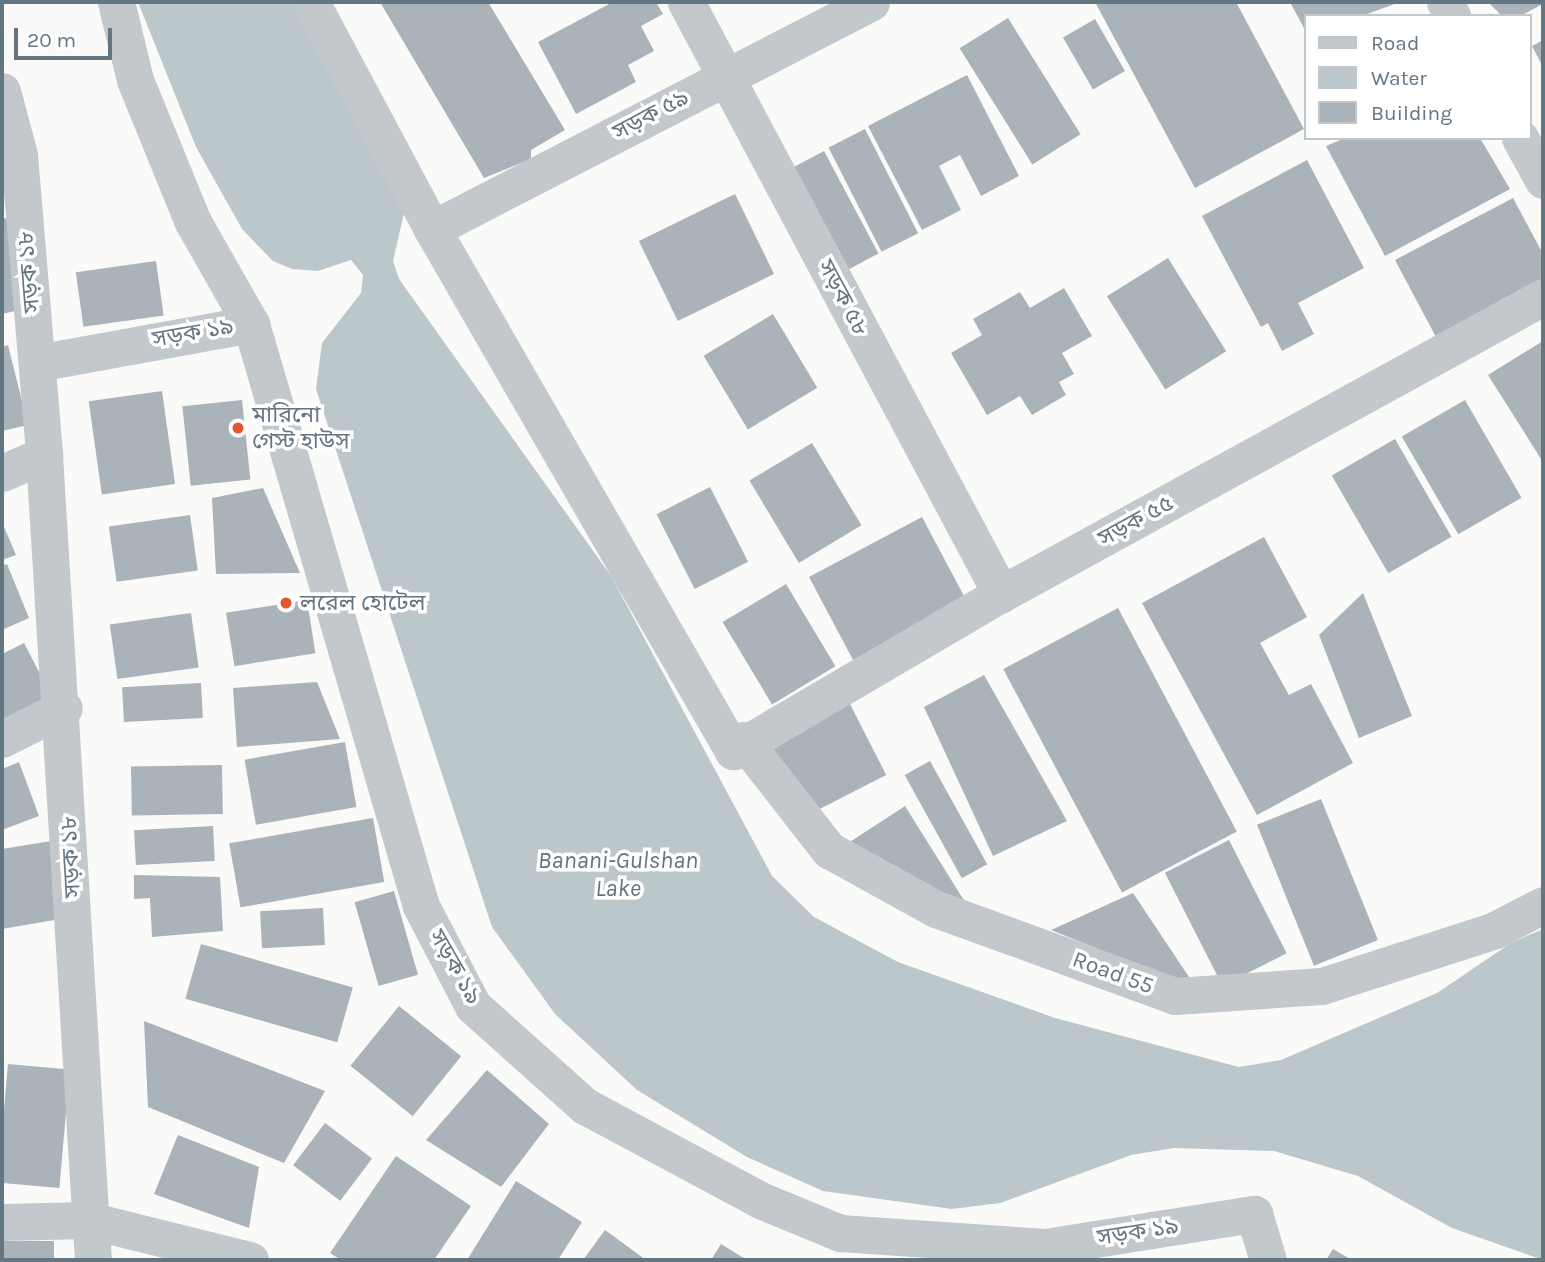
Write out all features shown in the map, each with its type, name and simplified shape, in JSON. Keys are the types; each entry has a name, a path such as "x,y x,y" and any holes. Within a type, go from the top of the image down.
{"street":[{"path":"116,2 135,80 193,222 251,324"},
{"name":"Road 55","path":"311,2 432,229 738,746 829,849 936,909 1175,996 1322,986 1494,930 1543,905"},
{"name":"সড়ক ৫৮","path":"686,2 1001,594"},
{"name":"সড়ক ৫৯","path":"432,229 871,2"},
{"name":"সড়ক ১৮","path":"2,91 37,363 64,708 88,1220 93,1260"},
{"path":"1521,140 1543,180"},
{"name":"সড়ক ৫৫","path":"738,746 1001,594 1543,297"},
{"name":"সড়ক ১৯","path":"37,363 251,324 421,906 473,1006 585,1106 760,1200 840,1233 1045,1247 1254,1214 1268,1260"},
{"path":"2,473 44,455"},
{"path":"2,739 64,708"},
{"path":"2,1222 88,1220 250,1260"}],"water":[{"name":"Banani-Gulshan Lake","path":"138,2 296,2 404,213 393,261 399,279 611,576 772,876 814,917 898,962 1055,1018 1239,1067 1281,1060 1437,993 1511,943 1543,929 1543,1260 1452,1228 1358,1176 1274,1151 1174,1148 1131,1155 1000,1203 952,1209 823,1191 747,1157 637,1090 555,1014 492,927 316,389 322,343 361,293 363,275 351,260 318,271 292,269 273,261 242,229 196,147"}],"building":[{"path":"380,2 488,2 565,130 531,150 531,159 484,178"},
{"path":"613,2 656,2 663,14 641,26 654,51 628,65 636,82 576,114 538,42"},
{"path":"1095,2 1236,2 1304,129 1195,188"},
{"path":"1290,2 1400,2 1367,14 1304,14 1304,28"},
{"path":"1488,2 1543,2 1524,14 1500,14"},
{"path":"1008,18 1081,134 1032,164 960,48"},
{"path":"1095,19 1125,71 1093,89 1063,38"},
{"path":"1543,40 1543,67 1532,46"},
{"path":"967,75 1019,176 981,196 960,155 939,166 961,210 922,230 868,126"},
{"path":"865,129 918,233 882,252 828,148"},
{"path":"1340,140 1481,140 1510,189 1385,256 1326,146"},
{"path":"824,151 878,253 841,273 787,171"},
{"path":"1307,160 1364,268 1298,303 1314,334 1282,351 1268,323 1261,327 1202,216"},
{"path":"735,194 774,274 678,321 639,241"},
{"path":"1513,198 1543,254 1543,279 1436,337 1395,260"},
{"path":"13,216 28,308 2,314 2,219"},
{"path":"1168,258 1226,351 1165,389 1107,296"},
{"path":"156,261 164,315 83,327 76,272"},
{"path":"1064,288 1092,336 1062,353 1074,374 1059,382 1066,395 1032,415 1020,396 987,415 951,353 982,335 973,319 1020,292 1030,308"},
{"path":"773,314 817,388 748,429 704,356"},
{"path":"1543,341 1543,462 1488,375"},
{"path":"8,345 28,425 2,431 2,347"},
{"path":"162,391 175,484 102,494 89,401"},
{"path":"242,400 250,480 191,486 182,406"},
{"path":"1465,400 1522,498 1458,534 1402,436"},
{"path":"1395,439 1452,537 1388,573 1332,476"},
{"path":"812,443 861,525 799,563 749,481"},
{"path":"710,487 748,562 695,589 657,514"},
{"path":"263,488 300,573 216,574 212,498"},
{"path":"190,515 198,570 117,582 109,526"},
{"path":"922,517 966,600 853,660 809,577"},
{"path":"2,522 16,555 2,560"},
{"path":"1264,537 1307,617 1260,643 1289,695 1311,684 1353,763 1257,815 1142,603"},
{"path":"7,564 29,618 2,630 2,566"},
{"path":"786,584 835,666 772,704 723,622"},
{"path":"1363,593 1412,716 1359,738 1319,635"},
{"path":"307,600 315,653 234,666 226,613"},
{"path":"1118,608 1237,831 1122,892 1003,669"},
{"path":"191,613 199,667 117,679 110,624"},
{"path":"24,643 51,695 2,721 2,654"},
{"path":"984,675 1067,821 993,856 924,707"},
{"path":"317,682 340,739 237,747 233,688"},
{"path":"201,683 203,718 124,722 122,687"},
{"path":"849,702 886,775 807,815 770,742"},
{"path":"345,742 356,807 256,825 245,760"},
{"path":"930,761 987,864 962,878 905,775"},
{"path":"19,762 39,816 2,830 2,769"},
{"path":"222,765 223,814 132,816 131,767"},
{"path":"1321,799 1378,940 1314,966 1257,825"},
{"path":"905,806 965,902 836,851"},
{"path":"373,818 384,882 241,907 229,843"},
{"path":"213,826 215,861 136,865 134,830"},
{"path":"1229,840 1287,953 1223,986 1165,873"},
{"path":"51,841 66,918 2,929 2,849"},
{"path":"134,875 220,877 223,931 152,937 150,898 134,899"},
{"path":"394,891 418,975 379,986 355,902"},
{"path":"1133,893 1197,989 1051,930"},
{"path":"323,908 325,945 262,948 260,911"},
{"path":"201,944 353,988 337,1042 185,999"},
{"path":"399,1006 461,1056 413,1116 351,1066"},
{"path":"144,1021 325,1091 284,1163 148,1107"},
{"path":"8,1064 70,1069 59,1188 2,1183 2,1133"},
{"path":"487,1070 549,1124 501,1187 426,1140"},
{"path":"325,1123 372,1159 340,1201 293,1165"},
{"path":"178,1135 259,1167 249,1228 154,1194"},
{"path":"396,1156 471,1206 434,1260 341,1260 330,1253"},
{"path":"516,1181 582,1222 558,1260 467,1260"},
{"path":"605,1230 646,1260 583,1260"},
{"path":"2,1241 54,1241 54,1260 2,1260"},
{"path":"721,1244 747,1260 711,1260"},
{"path":"1333,1249 1352,1260 1326,1260"}],"place":[{"name":"মারিনো গেস্ট হাউস","path":"238,428"},
{"name":"লরেল হোটেল","path":"286,603"}]}
